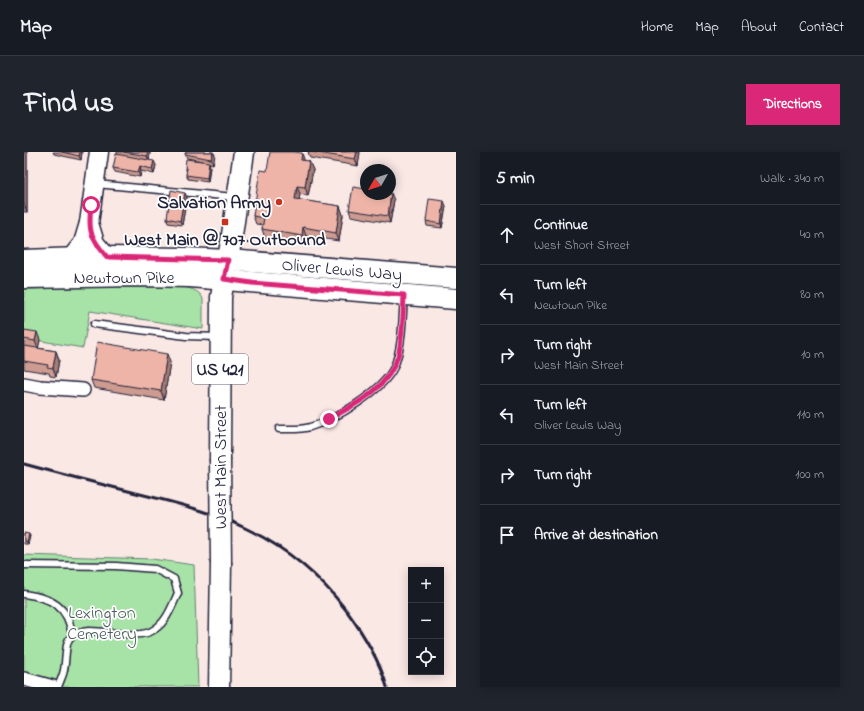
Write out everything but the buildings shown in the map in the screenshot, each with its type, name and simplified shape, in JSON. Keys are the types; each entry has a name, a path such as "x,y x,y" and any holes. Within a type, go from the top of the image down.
{"main road":[{"path":"71,258 83,243 89,223 99,152"},
{"name":"West Main Street","path":"219,687 221,564 221,297 244,152"},
{"path":"89,223 95,243 107,257"},
{"name":"Newtown Pike","path":"24,260 107,257 228,260"},
{"name":"Oliver Lewis Way","path":"228,260 456,278"},
{"name":"Newtown Pike","path":"24,278 139,276 224,279"},
{"name":"Oliver Lewis Way","path":"224,279 252,283 456,300"}],"street":[{"path":"24,384 40,387 83,390"},
{"path":"24,679 53,687"}],"lane":[{"path":"94,184 237,197"},
{"path":"280,429 309,427 329,419 359,402 379,387 393,369 398,356 404,295"},
{"path":"94,324 186,336 220,337"},
{"path":"24,565 116,566 156,569 174,579 178,593 169,613 154,630 136,636 109,632 85,631 72,636 68,641 64,671 58,687"},
{"path":"24,594 50,600 64,611 71,624 72,636"}],"green space":[{"path":"87,287 184,287 193,290 198,292 203,299 203,329 90,311 83,348 24,338 24,289"},
{"name":"Lexington Cemetery","path":"24,555 152,559 194,565 198,687 24,687"}],"railway":[{"path":"24,464 202,511 234,523 274,544 313,574 336,597 370,647 380,666 387,687"}],"place":[{"name":"Salvation Army","path":"279,202"},
{"name":"West Main @ 707 Outbound","path":"225,222"}],"route":[{"path":"91,205 89,223 95,243 107,257 228,260 224,279 252,283 404,295 398,356 393,369 379,387 359,402 329,419"}]}
